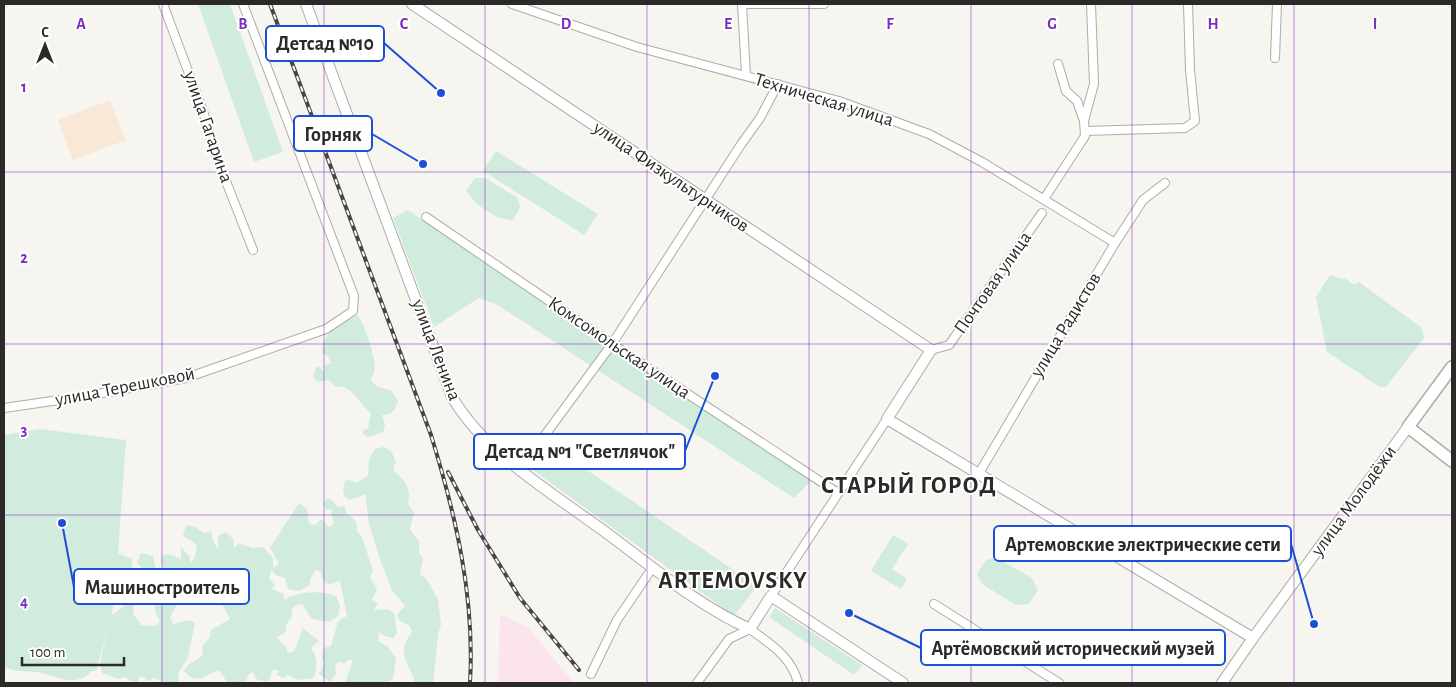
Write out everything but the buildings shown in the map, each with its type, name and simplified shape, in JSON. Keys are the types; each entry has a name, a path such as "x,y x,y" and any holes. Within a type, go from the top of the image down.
{"main road":[{"name":"улица Молодёжи","path":"1408,426 1452,367"},
{"path":"1408,426 1452,462"}],"street":[{"name":"улица Гагарина","path":"164,4 203,111 220,166 252,250"},
{"name":"улица Терешковой","path":"4,408 80,397 186,378 326,329 353,310 354,296 243,4"},
{"name":"улица Ленина","path":"306,4 452,397 478,434 520,469 653,567 732,621 750,629"},
{"name":"улица Физкультурников","path":"412,4 931,350"},
{"name":"Техническая улица","path":"512,4 637,47 839,101 929,134 982,162 1115,243"},
{"path":"746,75 742,4 824,4"},
{"path":"1084,121 1094,84 1091,4"},
{"path":"1085,131 1185,128 1195,121 1190,70 1188,4"},
{"path":"1275,58 1277,4"},
{"path":"1044,199 1085,136 1084,121 1077,101 1066,90 1058,64"},
{"path":"520,469 612,344 760,118 778,84"},
{"name":"улица Радистов","path":"978,475 1115,243 1144,200 1165,183"},
{"name":"Почтовая улица","path":"931,350 949,345 1042,213"},
{"name":"Комсомольская улица","path":"426,217 612,344 838,493"},
{"path":"697,683 730,639 750,629 931,350"},
{"path":"887,419 1253,638"},
{"name":"улица Молодёжи","path":"1222,683 1408,426"},
{"path":"591,674 617,620 653,567"},
{"path":"771,596 903,683"},
{"path":"934,604 1059,683"},
{"path":"750,629 780,652 796,672 798,683"}],"shaded area":[{"path":"110,100 126,140 73,160 58,120"},
{"path":"500,614 528,627 574,683 498,683"}],"green space":[{"path":"198,4 230,4 283,152 254,162"},
{"path":"496,151 598,214 584,235 483,171"},
{"path":"475,178 485,178 518,198 520,207 513,220 493,215 474,201 466,190"},
{"path":"408,210 811,481 794,498 496,304 479,298 434,327 393,218"},
{"path":"1330,275 1342,279 1345,278 1354,285 1359,282 1422,328 1424,338 1386,387 1380,387 1327,352 1316,297"},
{"path":"357,315 369,340 375,363 371,380 376,386 392,391 398,401 393,411 382,415 385,426 383,432 368,437 363,434 363,430 368,429 371,413 350,391 341,386 336,387 329,380 318,382 313,377 316,367 325,372 323,366 331,363 328,356 322,354 325,339 329,333"},
{"path":"40,429 126,440 118,553 132,559 132,573 141,577 144,570 137,563 141,553 153,556 156,571 134,601 133,614 141,625 154,626 160,622 154,608 159,601 169,598 177,604 170,617 173,624 190,620 195,623 188,657 178,674 179,682 166,683 154,678 149,681 140,676 138,682 133,682 125,677 119,679 102,673 100,662 108,627 96,671 91,671 81,679 61,679 37,672 13,670 4,666 4,435","holes":["116,576 121,590 130,593 124,606 112,615"]},
{"path":"550,445 757,586 734,616 533,470"},
{"path":"383,447 391,451 396,461 393,470 408,488 408,504 414,513 410,529 419,541 419,553 423,558 420,574 427,580 438,599 441,624 433,683 415,683 405,659 404,647 412,632 410,626 400,621 397,615 405,606 392,590 382,565 369,524 365,494 350,500 344,496 343,488 346,479 356,483 368,476 369,459 375,449"},
{"path":"327,498 338,507 344,506 347,514 354,519 357,531 362,537 373,571 370,577 377,590 372,600 378,604 374,610 387,609 394,613 397,633 393,638 384,636 379,632 378,641 388,647 396,658 393,679 386,683 345,683 353,660 348,660 345,663 338,662 335,666 336,674 330,682 319,674 324,664 322,657 324,648 331,646 338,621 347,616 340,581 328,585 322,579 321,572 316,570 310,579 310,585 299,591 288,589 285,578 275,575 272,570 269,578 275,585 272,589 284,594 284,600 310,592 336,596 340,605 338,616 330,622 312,619 302,604 296,605 292,609 292,616 286,625 286,632 277,637 286,646 288,653 294,651 303,628 319,641 311,648 317,663 314,678 299,680 286,674 285,678 276,675 279,671 273,669 268,682 256,679 253,672 249,674 244,683 227,682 219,670 198,679 189,676 184,671 188,665 203,655 202,647 210,637 211,630 230,619 222,604 231,597 230,585 225,582 217,585 208,578 199,578 196,588 189,588 181,595 149,595 157,579 166,580 161,556 168,554 181,559 181,547 190,557 190,563 195,557 197,545 183,536 186,525 195,527 204,533 211,532 214,543 219,549 218,536 226,532 234,540 234,548 239,543 252,548 263,547 273,558 273,569 279,563 270,548 299,503 307,509 309,524 316,525 321,519 329,527 334,524 331,513 333,509 326,510 324,503"},
{"path":"893,535 908,544 892,569 907,579 901,589 871,571"},
{"path":"997,558 1032,578 1038,590 1029,604 1016,605 982,584 977,574 986,560"},
{"path":"775,608 862,665 854,675 769,617"}],"railway":[{"path":"270,4 431,435 440,465 462,558 470,620 470,683"},
{"path":"448,472 478,530 520,598 579,670"}],"place":[{"name":"Детсад №10","path":"441,93"},
{"name":"Горняк","path":"423,164"},
{"name":"Детсад №1 \"Светлячок\"","path":"715,376"},
{"name":"Машиностроитель","path":"62,523"},
{"name":"Артёмовский исторический музей","path":"849,613"},
{"name":"Артемовские электрические сети","path":"1314,624"}],"district":[{"name":"СТАРЫЙ ГОРОД","path":"909,486"},
{"name":"ARTEMOVSKY","path":"733,581"}]}
